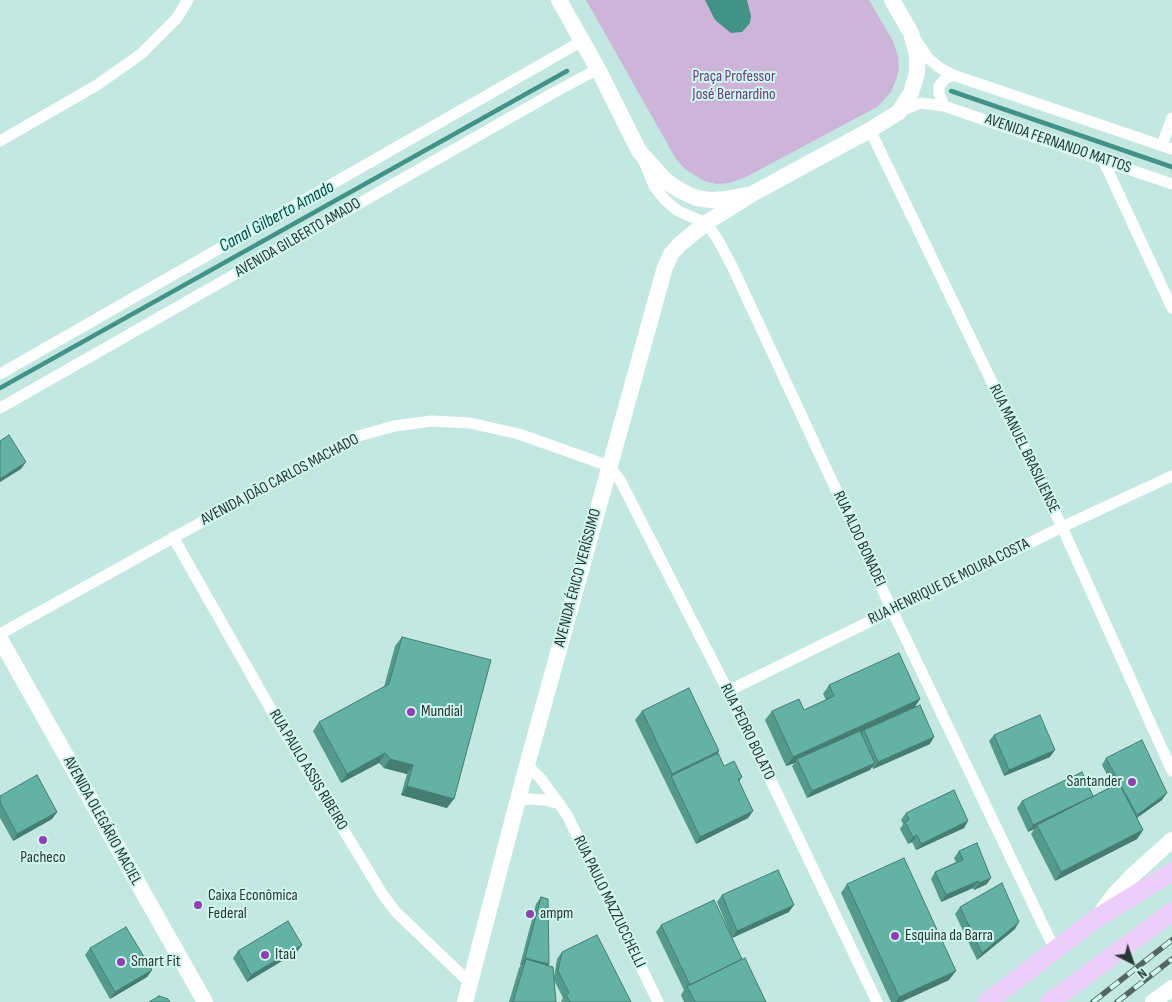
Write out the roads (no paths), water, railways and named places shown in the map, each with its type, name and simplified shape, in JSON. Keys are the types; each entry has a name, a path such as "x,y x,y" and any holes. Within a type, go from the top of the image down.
{"highway":[{"path":"988,1002 1097,918 1172,872"},
{"path":"1050,1002 1172,912"}],"main road":[{"path":"559,0 598,69 640,151 667,182 681,191 696,198 725,199 752,194 870,130 899,112 911,93 917,73 916,55 911,33 892,0"},
{"name":"AVENIDA ÉRICO VERÍSSIMO","path":"465,1002 517,801 665,267 671,254 680,244 706,223 752,194"},
{"name":"AVENIDA OLEGÁRIO MACIEL","path":"0,639 204,1002"},
{"path":"1097,918 1113,896 1172,840"},
{"path":"1149,861 1172,848"},
{"path":"1153,1002 1172,988"}],"street":[{"path":"0,141 97,85 141,54 176,19 188,0"},
{"name":"AVENIDA FERNANDO MATTOS","path":"911,33 929,59 953,75 1167,147"},
{"name":"AVENIDA GILBERTO AMADO","path":"0,374 582,41"},
{"name":"AVENIDA GILBERTO AMADO","path":"0,408 598,69"},
{"path":"944,106 939,86 953,75"},
{"name":"AVENIDA FERNANDO MATTOS","path":"899,112 920,103 944,106 1172,184"},
{"path":"1167,147 1172,118"},
{"name":"RUA MANUEL BRASILIENSE","path":"870,130 1062,527 1172,771"},
{"path":"640,151 654,186 665,200 678,211 706,223"},
{"path":"1103,160 1172,308"},
{"name":"RUA ALDO BONADEI","path":"706,223 717,238 732,266 892,610 1055,950"},
{"name":"AVENIDA JOÃO CARLOS MACHADO","path":"0,634 355,437 394,426 432,421 470,423 520,434 610,466"},
{"name":"RUA PEDRO BOLATO","path":"610,466 620,480 728,691 877,1002"},
{"name":"RUA HENRIQUE DE MOURA COSTA","path":"728,691 1062,527 1172,476"},
{"name":"RUA PAULO ASSIS RIBEIRO","path":"173,537 277,720 383,895 396,912 470,983"},
{"name":"RUA PAULO MAZZUCCHELLI","path":"527,765 542,780 567,814 658,1002"},
{"path":"517,801 529,799 544,800 560,804"}],"waterway":[{"name":"Canal Gilberto Amado","path":"0,388 567,71"},
{"path":"951,91 1172,167"}],"railway":[{"path":"1093,1002 1172,940"},
{"path":"1117,1002 1172,959"}],"place":[{"name":"Mundial","path":"411,712"},
{"name":"Santander","path":"1132,782"},
{"name":"Pacheco","path":"43,840"},
{"name":"Caixa Econômica Federal","path":"198,905"},
{"name":"ampm","path":"530,914"},
{"name":"Esquina da Barra","path":"895,936"},
{"name":"Itaú","path":"265,955"},
{"name":"Smart Fit","path":"121,962"}],"park label":[{"name":"Praça Professor José Bernardino","path":"734,86"}]}
